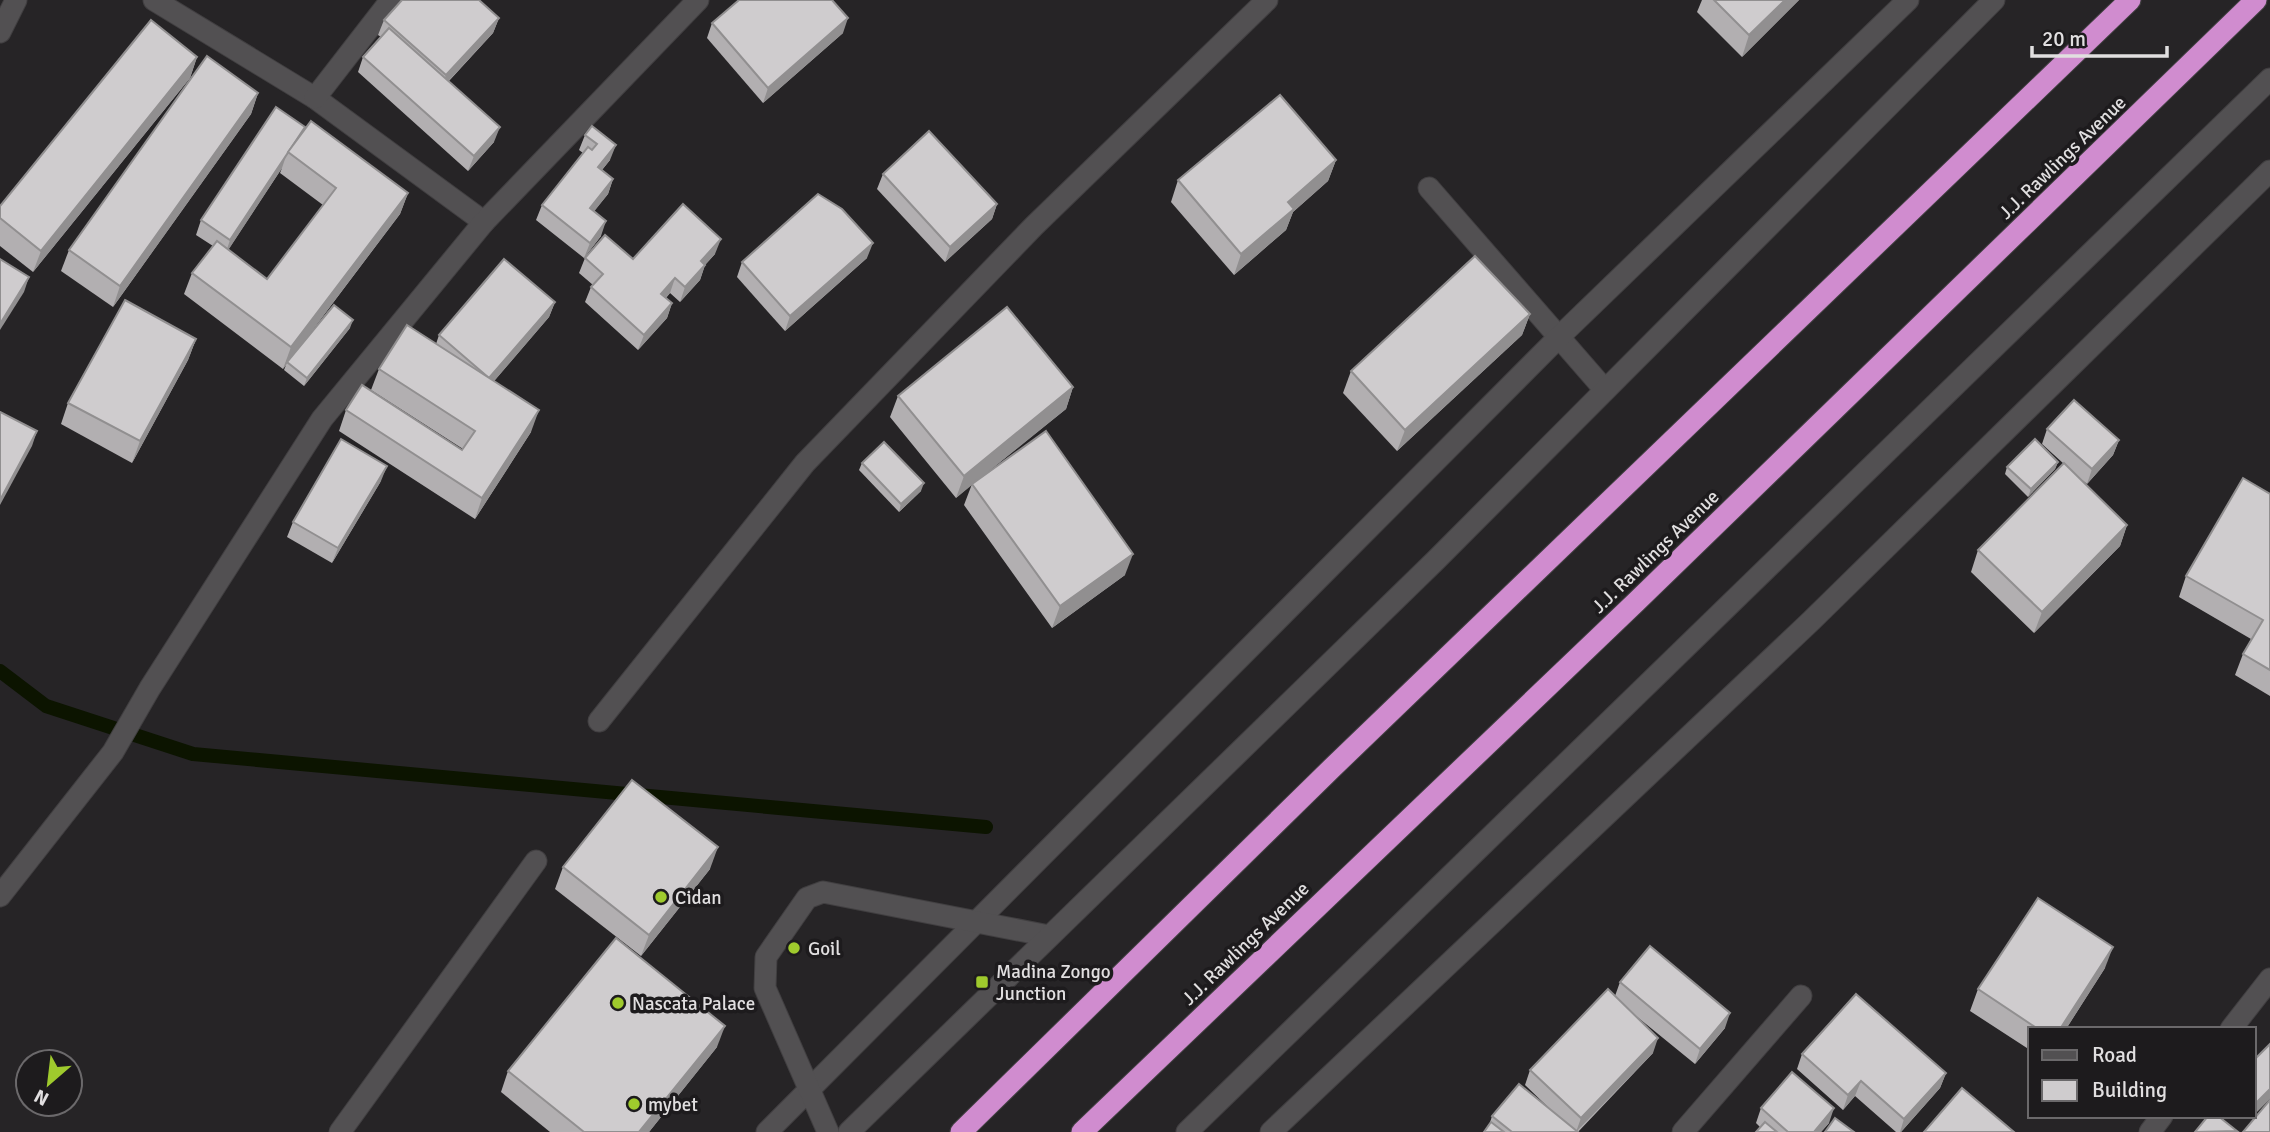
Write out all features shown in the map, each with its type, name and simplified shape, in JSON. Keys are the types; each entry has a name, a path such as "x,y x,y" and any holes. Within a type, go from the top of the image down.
{"highway":[{"path":"961,1132 1332,768 2130,0"},
{"name":"J.J. Rawlings Avenue","path":"1082,1132 1636,602 2256,0"}],"street":[{"path":"0,32 16,0"},
{"path":"154,0 315,98 484,222"},
{"path":"315,98 391,0"},
{"path":"0,896 113,752 149,688 321,419 484,222 698,0"},
{"path":"599,721 804,463 1034,226 1267,0"},
{"path":"768,1132 1559,337 1908,0"},
{"path":"849,1132 1426,570 1994,0"},
{"path":"1187,1132 2270,79"},
{"path":"1271,1132 1811,621 2270,171"},
{"path":"1429,188 1605,390"},
{"path":"340,1132 536,861"},
{"path":"828,1132 765,988 766,957 807,898 823,892 1049,936"},
{"path":"2233,1027 2270,979"},
{"path":"1684,1132 1801,996"}],"building":[{"path":"402,0 479,0 499,18 446,75 384,20"},
{"path":"739,0 832,0 848,18 768,88 712,23"},
{"path":"1714,0 1785,0 1749,35"},
{"path":"151,20 197,57 41,251 0,218 0,206"},
{"path":"389,28 500,127 474,156 363,57"},
{"path":"207,56 258,93 120,286 69,250"},
{"path":"1280,95 1336,160 1288,202 1294,209 1241,254 1178,180"},
{"path":"276,107 305,127 230,240 201,220"},
{"path":"311,121 408,193 291,347 192,273 217,241 267,279 336,188 288,152"},
{"path":"592,126 616,145 598,167 613,179 590,208 606,221 590,243 542,205 588,147 592,150 597,144 585,135"},
{"path":"929,131 997,204 950,247 883,174"},
{"path":"818,194 842,209 873,243 790,316 742,262"},
{"path":"683,204 721,239 701,261 705,265 685,287 675,278 661,294 672,303 644,335 591,287 603,274 585,258 605,235 633,259"},
{"path":"1475,256 1530,314 1405,430 1351,371"},
{"path":"0,259 29,277 0,324"},
{"path":"504,259 555,302 489,378 439,335"},
{"path":"125,300 196,339 140,441 68,403"},
{"path":"334,305 353,320 307,378 287,362"},
{"path":"1007,307 1073,387 964,476 898,396"},
{"path":"407,325 539,410 482,498 346,410 362,385 462,450 475,431 379,369"},
{"path":"2074,400 2119,440 2092,469 2047,429"},
{"path":"0,412 37,431 0,500"},
{"path":"1046,431 1133,554 1060,606 972,484"},
{"path":"341,439 387,466 338,548 293,522"},
{"path":"2035,439 2058,462 2031,489 2007,467"},
{"path":"884,442 924,483 901,504 862,463"},
{"path":"2064,463 2127,525 2042,612 1978,550"},
{"path":"2243,478 2270,494 2270,670 2243,654 2263,620 2186,576"},
{"path":"632,780 718,847 649,935 563,867"},
{"path":"2038,898 2113,947 2061,1027 2035,1027 1978,989"},
{"name":"Nascata Palace","path":"616,938 725,1026 639,1132 584,1132 508,1071"},
{"path":"1650,946 1730,1013 1700,1049 1620,982"},
{"path":"1608,989 1658,1038 1581,1118 1530,1070"},
{"path":"1856,994 1946,1073 1904,1119 1861,1081 1848,1095 1802,1054"},
{"path":"2270,1044 2270,1089 2256,1103 2256,1058"},
{"path":"1792,1072 1834,1108 1814,1132 1788,1132 1761,1108"},
{"path":"1519,1084 1578,1132 1512,1132 1492,1116"},
{"path":"1962,1088 2014,1132 1924,1132"},
{"path":"2270,1100 2270,1132 2243,1132"},
{"path":"1835,1118 1854,1132 1825,1132"},
{"path":"2206,1118 2221,1118 2237,1131 2195,1132"},
{"path":"1491,1122 1504,1132 1484,1132"},
{"path":"1765,1122 1777,1132 1756,1132"}],"waterway":[{"path":"0,671 46,706 193,754 986,827"}],"place":[{"name":"Cidan","path":"661,897"},
{"name":"Goil","path":"794,948"},
{"name":"Madina Zongo Junction","path":"982,982"},
{"name":"Nascata Palace","path":"618,1003"},
{"name":"mybet","path":"634,1104"}]}
